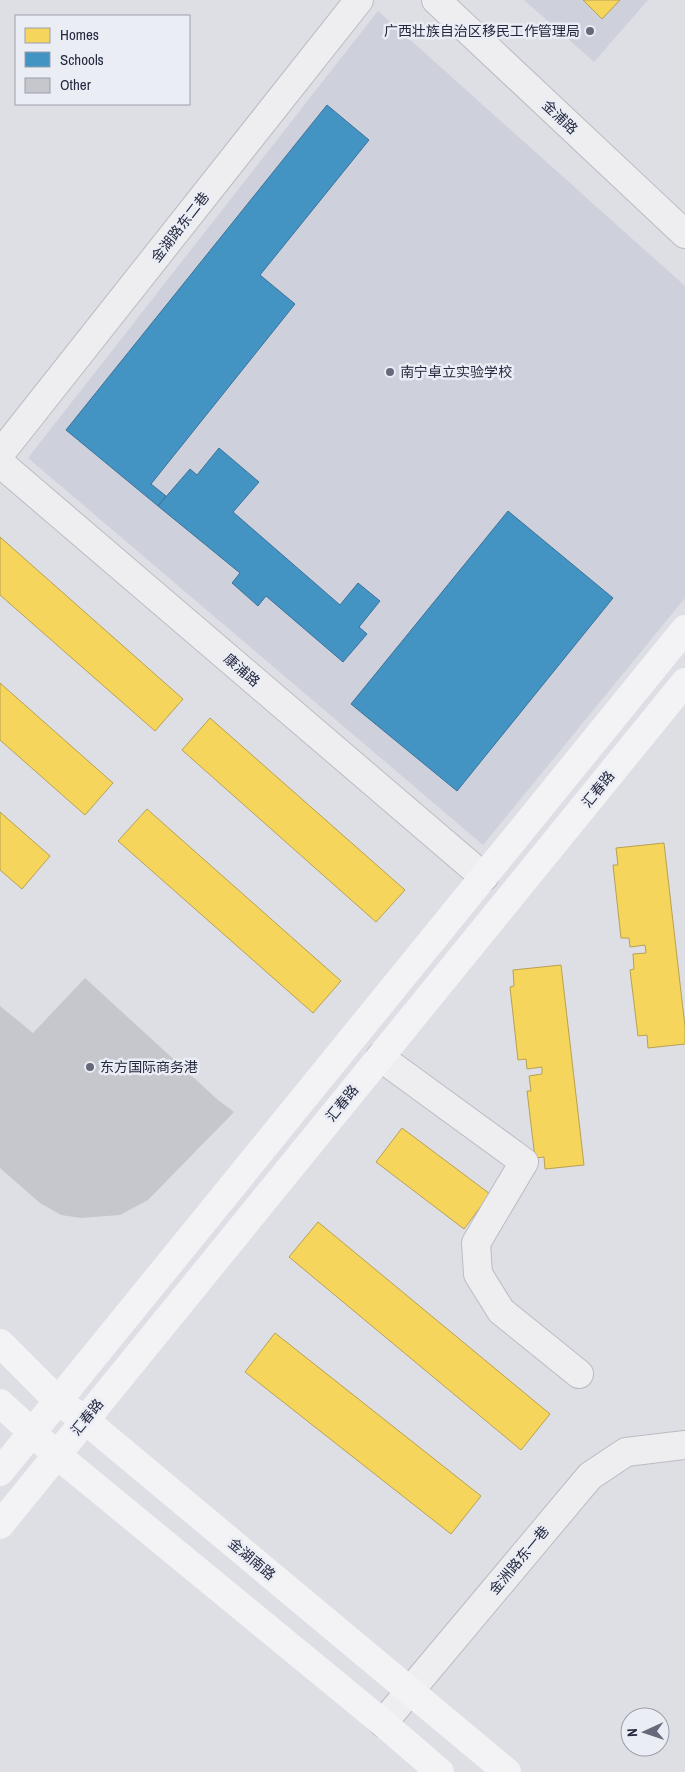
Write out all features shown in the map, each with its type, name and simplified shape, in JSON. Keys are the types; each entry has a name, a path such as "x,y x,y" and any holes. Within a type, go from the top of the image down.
{"main road":[{"path":"0,1472 685,629"},
{"name":"汇春路","path":"0,1525 685,682"},
{"name":"金湖南路","path":"0,1343 58,1401 85,1420 507,1772"},
{"path":"0,1404 56,1455 383,1723 440,1772"}],"street":[{"name":"金湖路东二巷","path":"0,454 359,0"},
{"name":"金浦路","path":"436,0 685,234"},
{"name":"康浦路","path":"0,463 484,878"},
{"path":"380,1057 524,1162 476,1243 478,1274 501,1311 579,1374"},
{"name":"金洲路东一巷","path":"383,1723 590,1476 626,1452 685,1445"}],"shaded area":[{"name":"广西壮族自治区移民工作管理局","path":"524,0 648,0 594,62"},
{"name":"南宁卓立实验学校","path":"378,11 685,286 685,598 483,845 28,458"}],"building: Homes":[{"path":"583,0 620,0 602,19"},
{"path":"0,537 183,699 155,731 0,595"},
{"path":"0,683 113,783 85,815 0,740"},
{"path":"210,718 405,890 376,922 182,750"},
{"path":"147,809 341,981 313,1013 118,841"},
{"path":"0,812 50,856 22,889 0,870"},
{"path":"664,843 685,1027 685,1044 648,1048 647,1035 638,1036 630,970 634,969 633,954 646,953 645,945 630,947 629,938 621,938 613,865 618,865 616,848"},
{"path":"561,965 584,1165 545,1169 544,1157 535,1158 527,1091 531,1091 529,1076 542,1074 542,1067 527,1069 526,1059 518,1060 510,987 514,986 513,970"},
{"path":"402,1128 490,1194 464,1229 376,1162"},
{"path":"318,1222 550,1414 521,1450 289,1257"},
{"path":"275,1333 481,1496 451,1534 245,1372"}],"building: Schools":[{"path":"327,105 369,140 260,275 295,304 151,484 166,496 158,506 66,430"},
{"path":"219,448 259,482 233,512 340,605 358,583 380,601 359,627 367,634 343,662 266,596 258,606 232,583 240,573 158,506 190,469 197,475"},
{"path":"508,511 613,598 457,791 351,704"}],"building: Other":[{"name":"东方国际商务港","path":"85,978 218,1100 234,1112 148,1200 120,1215 81,1218 61,1215 40,1203 0,1168 0,1006 33,1033"}],"place":[{"name":"广西壮族自治区移民工作管理局","path":"590,31"},
{"name":"南宁卓立实验学校","path":"390,372"},
{"name":"东方国际商务港","path":"90,1067"}]}
